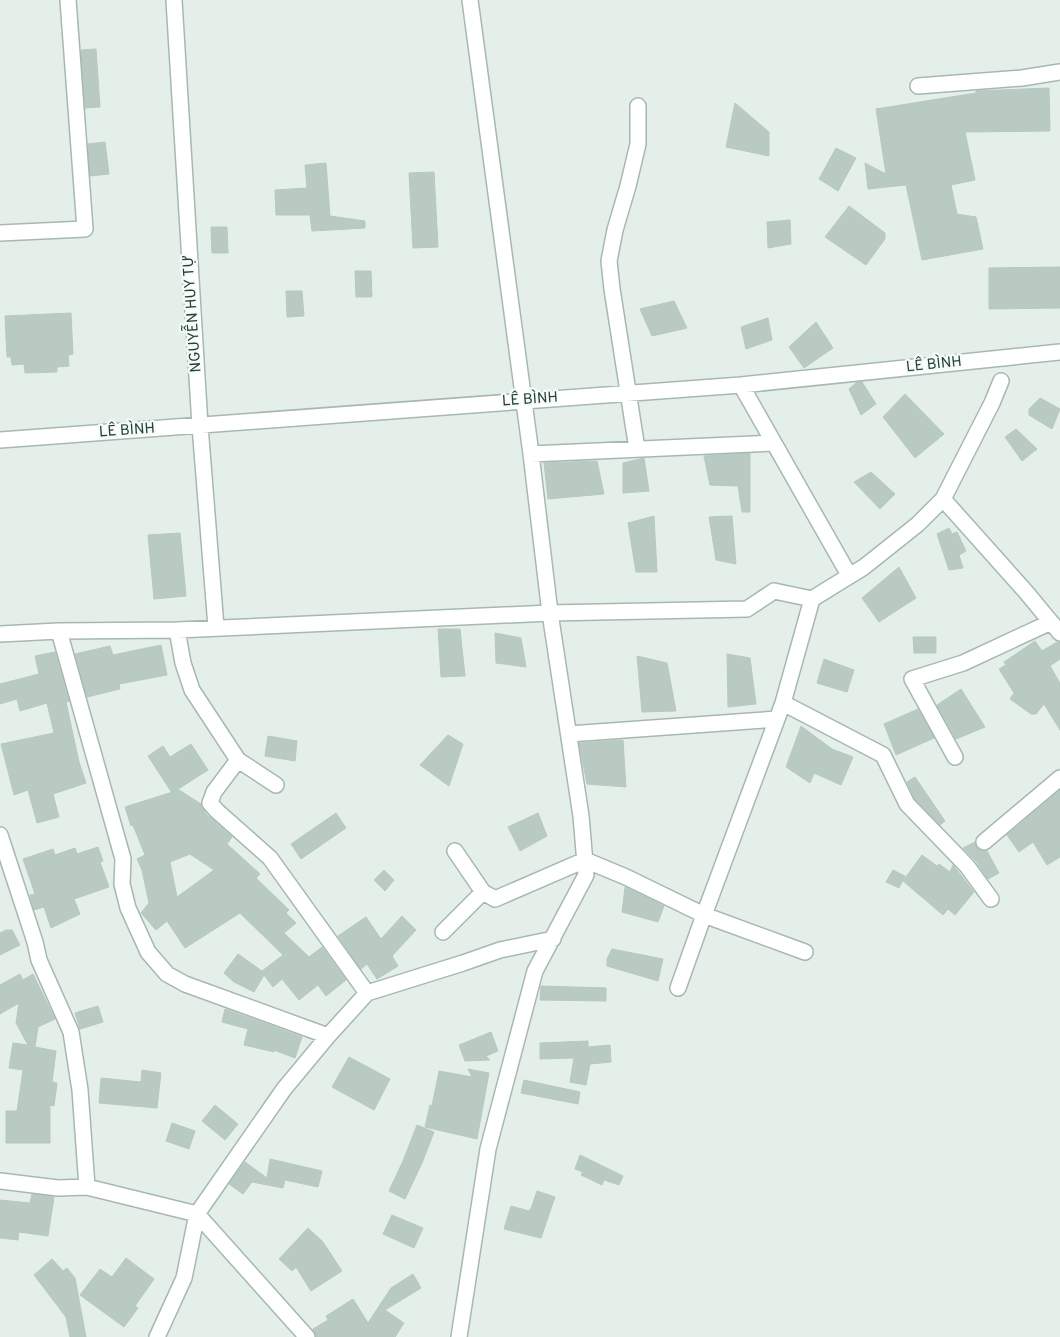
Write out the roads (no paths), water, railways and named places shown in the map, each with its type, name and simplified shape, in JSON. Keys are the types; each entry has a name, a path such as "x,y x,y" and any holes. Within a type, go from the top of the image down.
{"street":[{"path":"0,233 85,229 68,0"},
{"name":"NGUYỄN HUY TỰ","path":"174,0 200,426 216,627"},
{"path":"459,1337 488,1149 535,971 586,875 581,816 550,613 524,400 470,0"},
{"path":"918,86 1022,78 1060,72"},
{"path":"637,449 609,261 615,230 638,144 638,106"},
{"name":"LÊ BÌNH","path":"0,440 740,385 1060,352"},
{"path":"678,988 783,702 812,599 849,575 864,568 918,524 943,499 992,403 1001,381"},
{"path":"740,385 849,575"},
{"path":"531,454 774,443"},
{"path":"943,499 1056,628 912,680 955,757"},
{"path":"0,634 59,631 177,630 550,613 747,609 774,591 812,599"},
{"path":"177,630 183,663 192,690 238,760 276,785"},
{"path":"59,631 123,859 122,884 128,908 148,952 167,974 185,984 328,1036"},
{"path":"783,702 883,755 907,804 967,866 991,899"},
{"path":"569,734 777,719"},
{"path":"238,760 214,792 210,803 270,858 367,993"},
{"path":"984,842 1060,778"},
{"path":"0,835 35,942 39,960 71,1032 80,1090 87,1186"},
{"path":"455,851 483,892 495,899 585,860 626,877 704,915 804,952"},
{"path":"443,932 483,892"},
{"path":"157,1337 184,1278 197,1214 284,1089 367,993 500,950 553,939"},
{"path":"0,1181 58,1188 87,1186 197,1214 307,1337"}]}
